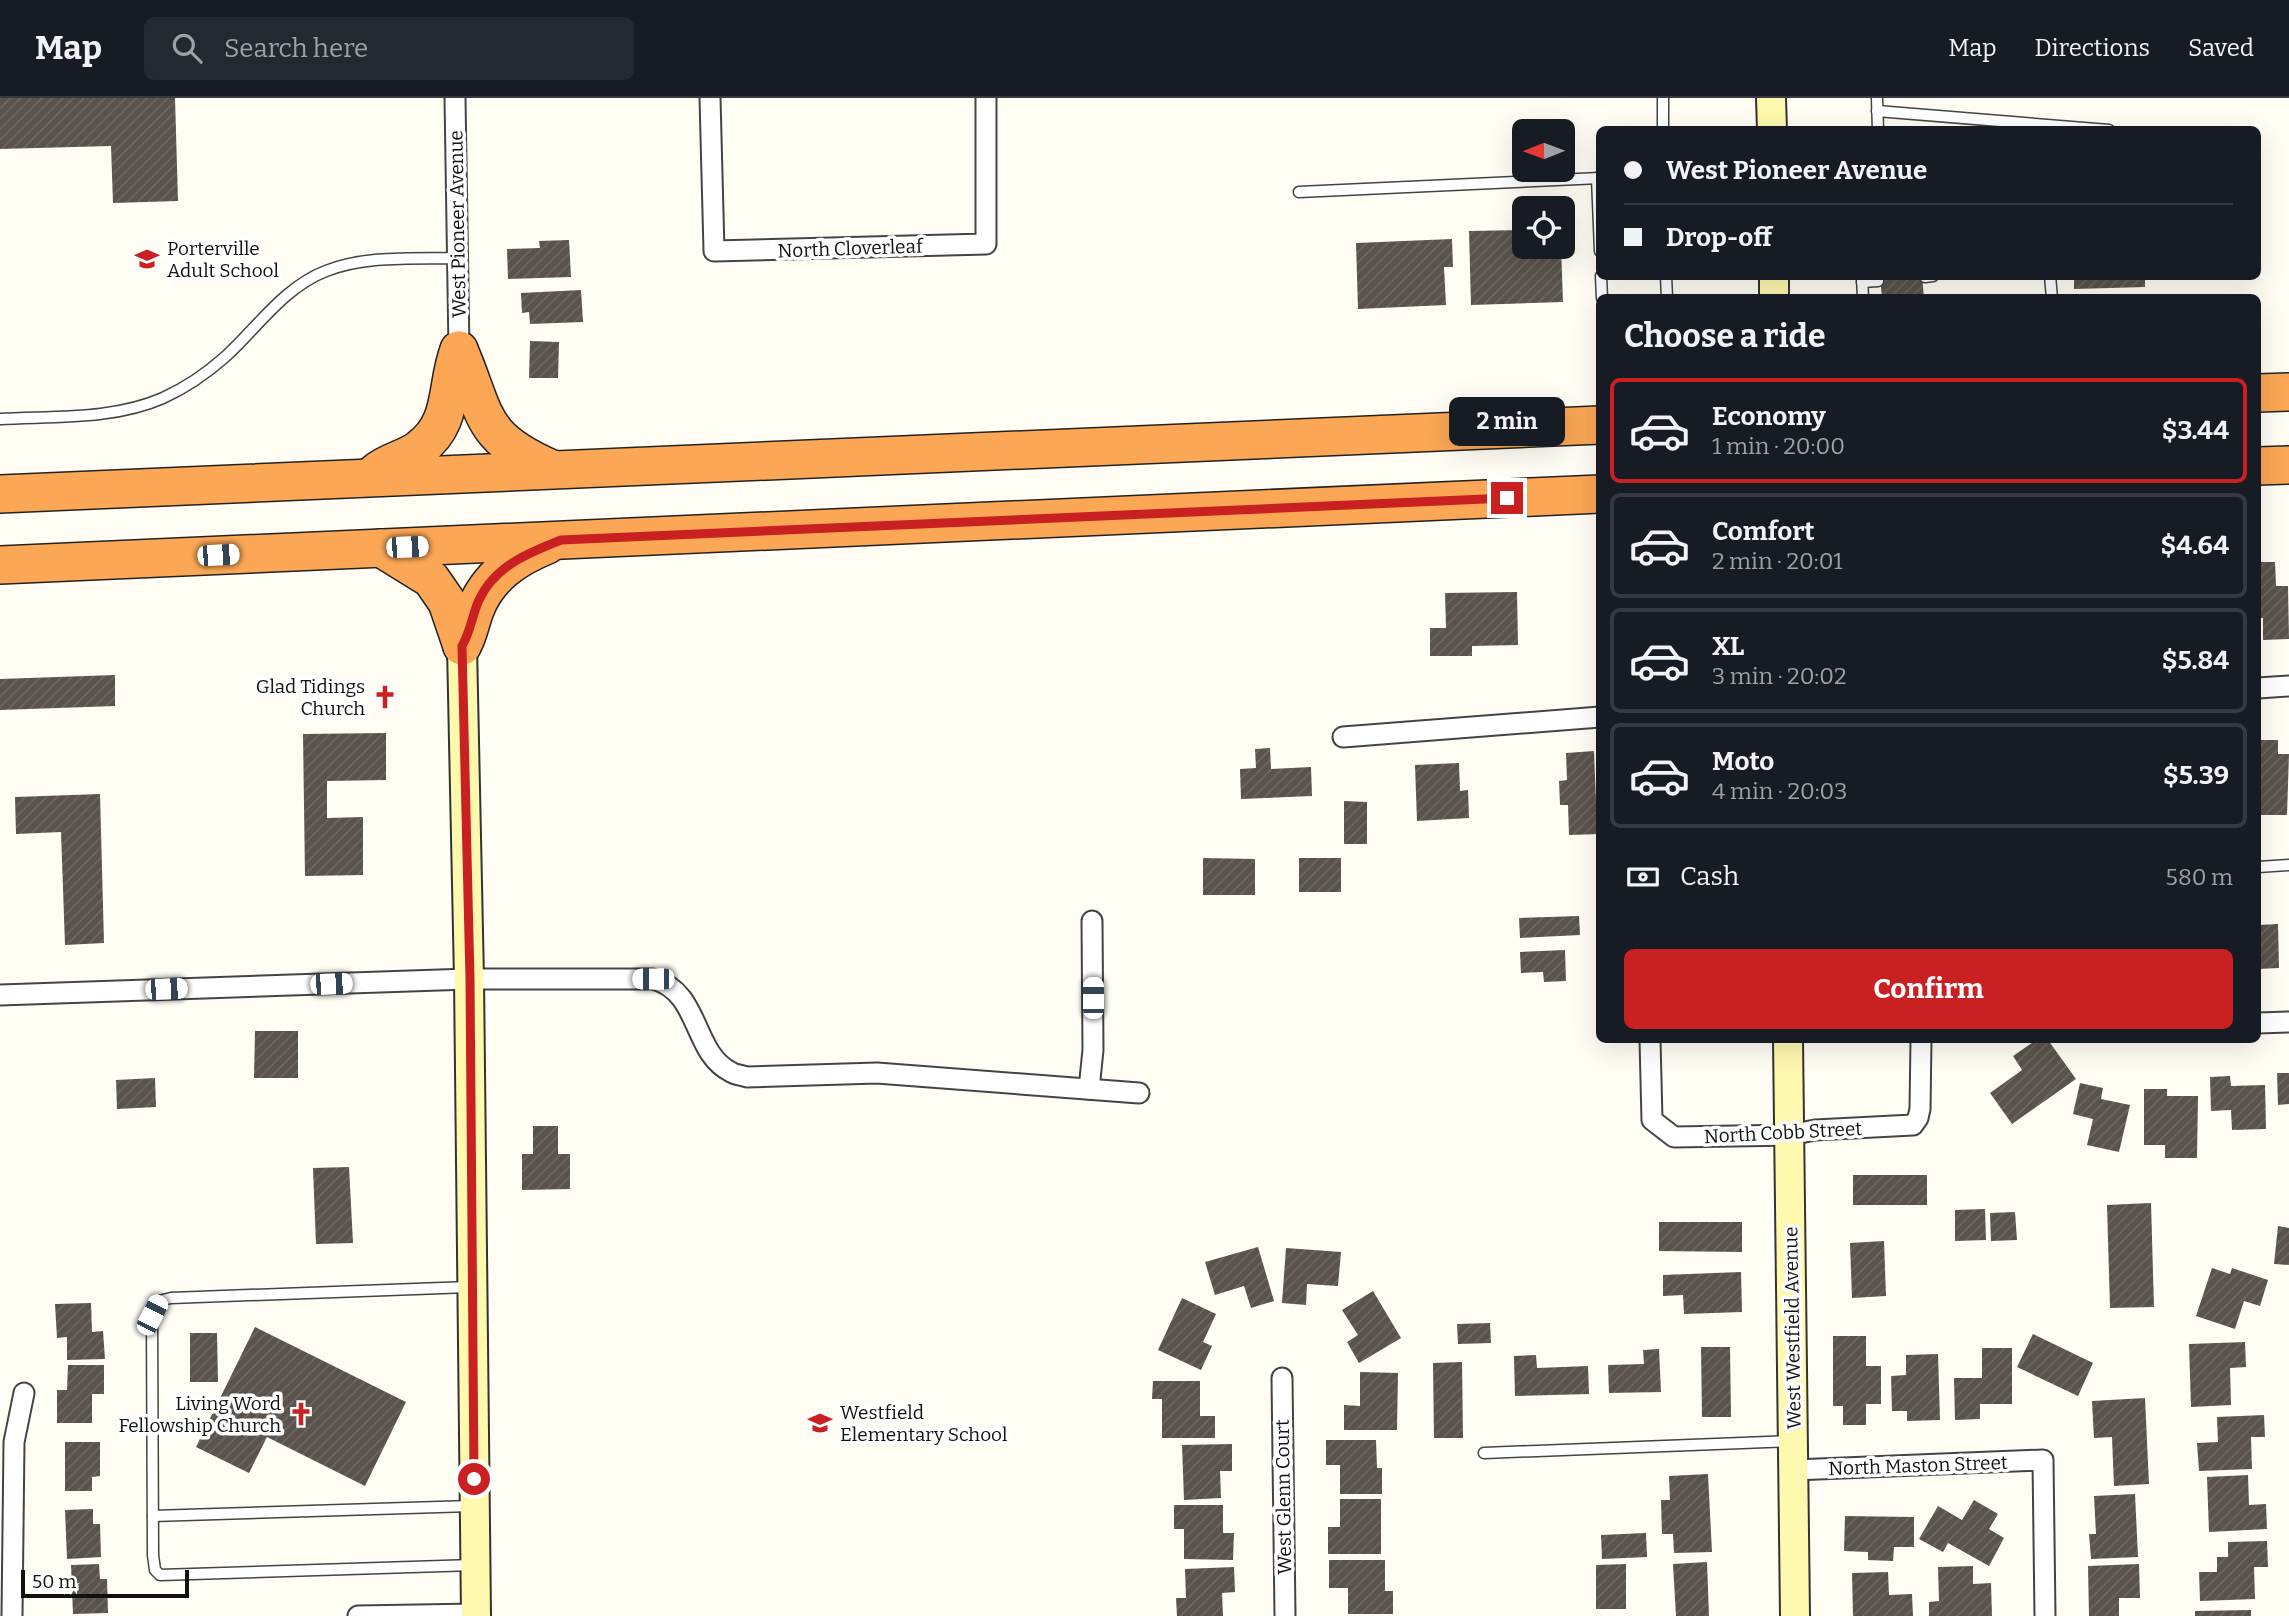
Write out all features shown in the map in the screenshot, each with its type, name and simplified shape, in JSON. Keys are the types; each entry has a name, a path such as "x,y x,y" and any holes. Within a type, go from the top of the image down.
{"highway":[{"path":"459,350 488,423 513,450 552,469"},
{"path":"371,477 386,464 419,449 439,427 449,401 452,368 459,350"},
{"path":"2261,393 2289,392"},
{"path":"0,494 1596,425"},
{"path":"2261,466 2289,465"},
{"path":"0,565 1596,494"},
{"path":"462,646 490,581 526,554 561,540"},
{"path":"381,548 430,579 447,602 462,646"}],"street":[{"name":"West Pioneer Avenue","path":"455,98 459,350"},
{"name":"North Cloverleaf","path":"710,98 714,251 986,244 986,98"},
{"path":"1771,98 1772,126"},
{"path":"358,1616 476,1615 470,979 462,646"},
{"path":"2261,688 2289,686"},
{"path":"1343,737 1596,716"},
{"path":"1089,1089 1093,1050 1092,921"},
{"path":"0,995 470,979 653,979 667,983 680,995 716,1059 730,1072 747,1077 877,1073 1139,1093"},
{"path":"2261,1023 2289,1022"},
{"name":"North Cobb Street","path":"1650,1043 1652,1120 1674,1137 1790,1135 1815,1130 1913,1125 1920,1109 1921,1043"},
{"name":"West Westfield Avenue","path":"1788,1043 1795,1616"},
{"name":"West Glenn Court","path":"1282,1378 1285,1616"},
{"path":"12,1616 7,1443 24,1393"},
{"name":"North Maston Street","path":"1794,1470 2043,1460 2045,1616"}],"lane":[{"path":"1663,98 1663,126"},
{"path":"1877,98 1878,126"},
{"path":"1877,111 2060,126"},
{"path":"1299,192 1596,178"},
{"path":"0,419 93,414 146,405 207,372 270,311 324,271 382,260 458,258"},
{"path":"1870,280 1878,281"},
{"path":"2261,867 2289,865"},
{"path":"472,1287 171,1298 159,1301 152,1315 153,1517 155,1570 160,1576 475,1564"},
{"path":"1484,1453 1794,1441"},
{"path":"153,1517 475,1506"}],"building":[{"path":"0,98 175,98 178,201 113,203 111,146 0,149"},
{"path":"1512,230 1512,259 1561,259 1563,302 1471,305 1469,231"},
{"path":"1452,239 1453,267 1444,267 1446,305 1358,309 1356,243"},
{"path":"569,240 571,277 508,279 507,249 540,248 539,241"},
{"path":"1880,280 1922,280 1924,294 1882,294"},
{"path":"2074,280 2145,280 2145,287 2074,289"},
{"path":"581,290 583,322 530,324 529,312 522,313 521,293"},
{"path":"530,341 559,342 558,378 529,378"},
{"path":"2261,562 2275,562 2276,586 2288,586 2289,639 2263,640"},
{"path":"1517,592 1518,645 1472,646 1472,656 1430,656 1430,628 1446,628 1445,593"},
{"path":"115,675 115,706 0,710 0,679"},
{"path":"386,733 386,780 327,781 327,818 363,817 363,875 305,876 303,734"},
{"path":"2261,740 2278,740 2278,754 2289,754 2287,815 2261,815"},
{"path":"1270,748 1271,769 1311,767 1312,796 1241,799 1240,769 1256,768 1255,749"},
{"path":"1594,751 1596,834 1569,835 1568,805 1560,805 1559,781 1567,780 1566,753"},
{"path":"1459,763 1460,791 1468,790 1469,818 1417,821 1415,765"},
{"path":"100,794 104,943 65,945 61,832 16,834 15,797"},
{"path":"1344,801 1367,802 1367,844 1344,844"},
{"path":"1203,858 1255,859 1255,895 1203,895"},
{"path":"1299,858 1341,858 1341,892 1299,892"},
{"path":"1579,916 1580,935 1520,938 1519,918"},
{"path":"2278,924 2279,968 2261,969 2261,925"},
{"path":"1565,950 1566,981 1544,982 1543,972 1521,973 1520,952"},
{"path":"255,1031 298,1031 298,1078 254,1078"},
{"path":"2032,1043 2050,1043 2076,1079 2012,1124 1990,1093 2022,1070 2013,1056"},
{"path":"2277,1073 2289,1073 2289,1104 2278,1105"},
{"path":"2230,1076 2231,1086 2265,1085 2266,1129 2232,1130 2231,1110 2211,1111 2210,1077"},
{"path":"155,1078 156,1107 117,1109 116,1080"},
{"path":"2080,1083 2103,1088 2101,1099 2130,1105 2119,1152 2087,1145 2093,1119 2073,1114"},
{"path":"2144,1089 2167,1089 2167,1096 2198,1096 2197,1158 2165,1158 2165,1145 2144,1145"},
{"path":"533,1126 558,1126 558,1154 570,1154 570,1189 522,1190 522,1154 533,1154"},
{"path":"349,1167 353,1243 316,1244 313,1168"},
{"path":"1853,1175 1927,1175 1927,1205 1853,1205"},
{"path":"2151,1203 2154,1307 2110,1308 2107,1205"},
{"path":"1985,1209 1986,1240 1955,1241 1955,1210"},
{"path":"2015,1212 2017,1240 1991,1241 1990,1213"},
{"path":"1659,1222 1742,1222 1742,1252 1659,1251"},
{"path":"2278,1226 2289,1228 2289,1265 2274,1264"},
{"path":"1884,1241 1886,1296 1852,1298 1850,1243"},
{"path":"1258,1247 1274,1301 1251,1308 1244,1286 1215,1295 1205,1262"},
{"path":"1286,1248 1341,1252 1338,1286 1307,1284 1306,1305 1282,1303"},
{"path":"2212,1268 2230,1274 2232,1268 2268,1280 2260,1306 2244,1301 2235,1329 2196,1316"},
{"path":"1741,1272 1742,1312 1684,1314 1683,1295 1663,1296 1663,1275"},
{"path":"1373,1291 1401,1338 1359,1363 1347,1342 1358,1335 1342,1310"},
{"path":"1182,1298 1216,1314 1203,1342 1212,1346 1201,1370 1158,1350"},
{"path":"91,1303 92,1332 103,1331 105,1359 67,1360 67,1337 57,1338 55,1304"},
{"path":"1490,1323 1491,1343 1458,1344 1457,1324"},
{"path":"255,1327 406,1402 365,1486 267,1437 249,1473 196,1447"},
{"path":"190,1333 217,1333 218,1382 190,1382"},
{"path":"2033,1334 2093,1363 2078,1396 2017,1367"},
{"path":"1833,1336 1866,1336 1866,1366 1881,1366 1881,1404 1866,1404 1866,1425 1843,1425 1843,1406 1833,1406"},
{"path":"2245,1342 2246,1367 2230,1368 2231,1405 2191,1407 2189,1344"},
{"path":"1701,1347 1730,1347 1731,1417 1702,1417"},
{"path":"1982,1348 2012,1348 2012,1404 1980,1404 1980,1419 1955,1420 1954,1378 1982,1378"},
{"path":"1659,1349 1661,1392 1609,1393 1608,1365 1644,1364 1643,1350"},
{"path":"1938,1354 1940,1420 1907,1421 1907,1411 1892,1411 1891,1376 1906,1375 1906,1355"},
{"path":"1536,1355 1537,1368 1588,1366 1589,1394 1515,1396 1514,1356"},
{"path":"1462,1362 1463,1438 1434,1438 1433,1363"},
{"path":"68,1365 104,1365 104,1394 92,1394 92,1423 57,1423 57,1390 67,1390"},
{"path":"1360,1372 1398,1373 1397,1430 1344,1430 1344,1405 1360,1406"},
{"path":"1153,1381 1200,1381 1200,1416 1215,1416 1215,1438 1162,1438 1162,1399 1152,1399"},
{"path":"2145,1398 2149,1484 2114,1486 2112,1437 2094,1438 2092,1401"},
{"path":"2264,1415 2265,1437 2251,1437 2252,1469 2199,1471 2197,1443 2218,1442 2217,1417"},
{"path":"1326,1440 1376,1440 1377,1468 1382,1468 1382,1494 1340,1494 1340,1465 1326,1465"},
{"path":"65,1442 100,1442 100,1476 92,1477 92,1491 65,1491"},
{"path":"1232,1444 1232,1471 1220,1471 1221,1498 1184,1500 1182,1445"},
{"path":"1708,1474 1712,1552 1674,1553 1673,1534 1662,1534 1661,1500 1670,1500 1669,1476"},
{"path":"2248,1475 2249,1505 2266,1504 2267,1529 2209,1532 2207,1477"},
{"path":"2135,1494 2138,1557 2091,1559 2089,1534 2096,1534 2094,1496"},
{"path":"1340,1499 1381,1499 1381,1554 1328,1554 1328,1527 1340,1527"},
{"path":"1974,1500 1998,1514 1989,1529 2004,1538 1989,1566 1948,1543 1943,1552 1919,1539 1938,1506 1962,1520"},
{"path":"1174,1505 1223,1505 1223,1533 1234,1533 1233,1560 1184,1559 1184,1529 1174,1529"},
{"path":"93,1509 93,1524 100,1524 101,1557 67,1559 65,1510"},
{"path":"1845,1516 1914,1517 1914,1547 1894,1547 1893,1561 1868,1560 1868,1552 1844,1551"},
{"path":"1646,1533 1647,1557 1602,1559 1601,1535"},
{"path":"2267,1541 2268,1567 2254,1567 2255,1599 2200,1601 2199,1572 2217,1572 2217,1557 2228,1557 2228,1542"},
{"path":"1329,1560 1385,1560 1385,1591 1393,1591 1393,1614 1348,1614 1348,1588 1329,1588"},
{"path":"1707,1562 1709,1616 1676,1616 1673,1564"},
{"path":"99,1564 100,1579 107,1579 108,1613 73,1614 71,1565"},
{"path":"1626,1564 1626,1609 1596,1609 1596,1565"},
{"path":"2139,1564 2140,1598 2119,1598 2119,1616 2089,1616 2088,1566"},
{"path":"1973,1566 1973,1584 1991,1583 1992,1616 1929,1616 1929,1602 1939,1601 1938,1567"},
{"path":"1234,1567 1235,1592 1222,1593 1223,1616 1177,1616 1176,1598 1186,1598 1185,1569"},
{"path":"1888,1572 1889,1595 1912,1594 1913,1616 1853,1616 1852,1573"},
{"path":"2251,1610 2251,1616 2195,1616 2195,1611"}],"place":[{"name":"Porterville Adult School","path":"147,259"},
{"name":"Glad Tidings Church","path":"385,697"},
{"name":"Living Word Fellowship Church","path":"301,1414"},
{"name":"Westfield Elementary School","path":"820,1423"}],"route":[{"path":"474,1479 470,979 462,646 490,581 526,554 561,540 1507,498"}]}
